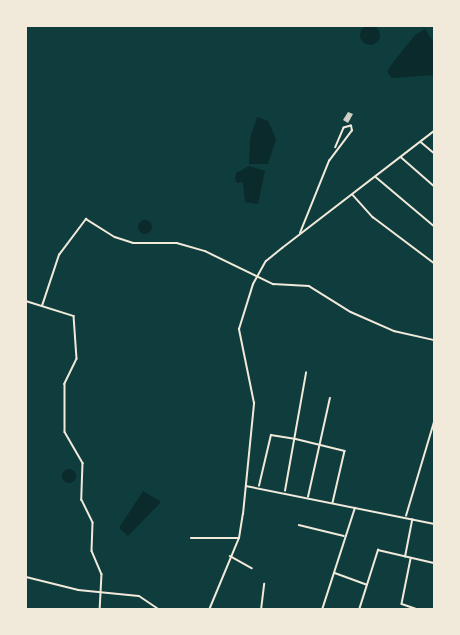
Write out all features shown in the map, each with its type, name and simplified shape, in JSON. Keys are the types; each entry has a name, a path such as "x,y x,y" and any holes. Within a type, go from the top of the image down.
{"main road":[{"path":"209,609 239,538 254,403 239,329 257,276 266,261 435,131"},
{"path":"26,577 139,596 160,609"}],"street":[{"path":"297,239 344,128 351,126 352,131 336,147"},
{"path":"420,142 435,153"},
{"path":"401,157 435,186"},
{"path":"376,177 435,226"},
{"path":"353,195 373,217 435,263"},
{"path":"42,306 59,255 86,219 115,237 133,243 177,243 273,284 309,286 351,312 394,331 435,340"},
{"path":"26,301 74,316 77,359 65,384 65,432 82,458 82,500 93,523 92,551 102,574 103,591 100,609"},
{"path":"285,492 306,373"},
{"path":"308,498 330,398"},
{"path":"406,517 435,422"},
{"path":"258,487 271,435 296,439 345,451 333,504"},
{"path":"245,486 285,492 435,524"},
{"path":"322,609 356,508"},
{"path":"405,557 412,519"},
{"path":"299,525 345,536"},
{"path":"191,538 239,538"},
{"path":"358,609 378,550 435,563"},
{"path":"230,556 252,568"},
{"path":"411,558 402,604 419,609"},
{"path":"334,573 367,585"},
{"path":"261,609 264,584"}],"water":[{"path":"370,25 377,28 380,35 377,42 370,45 363,42 360,35 363,28"},
{"path":"425,29 434,43 434,75 392,78 387,72 391,65 415,35"},
{"path":"257,117 268,121 276,139 268,164 249,164 250,139"},
{"path":"249,166 265,171 258,204 245,202 243,182 237,183 235,179 236,173"},
{"path":"145,220 150,222 152,227 150,232 145,234 140,232 138,227 140,222"},
{"path":"69,469 74,471 76,476 74,481 69,483 64,481 62,476 64,471"},
{"path":"143,491 161,502 128,536 119,528"}],"building":[{"path":"348,112 353,114 348,123 343,120"}]}
